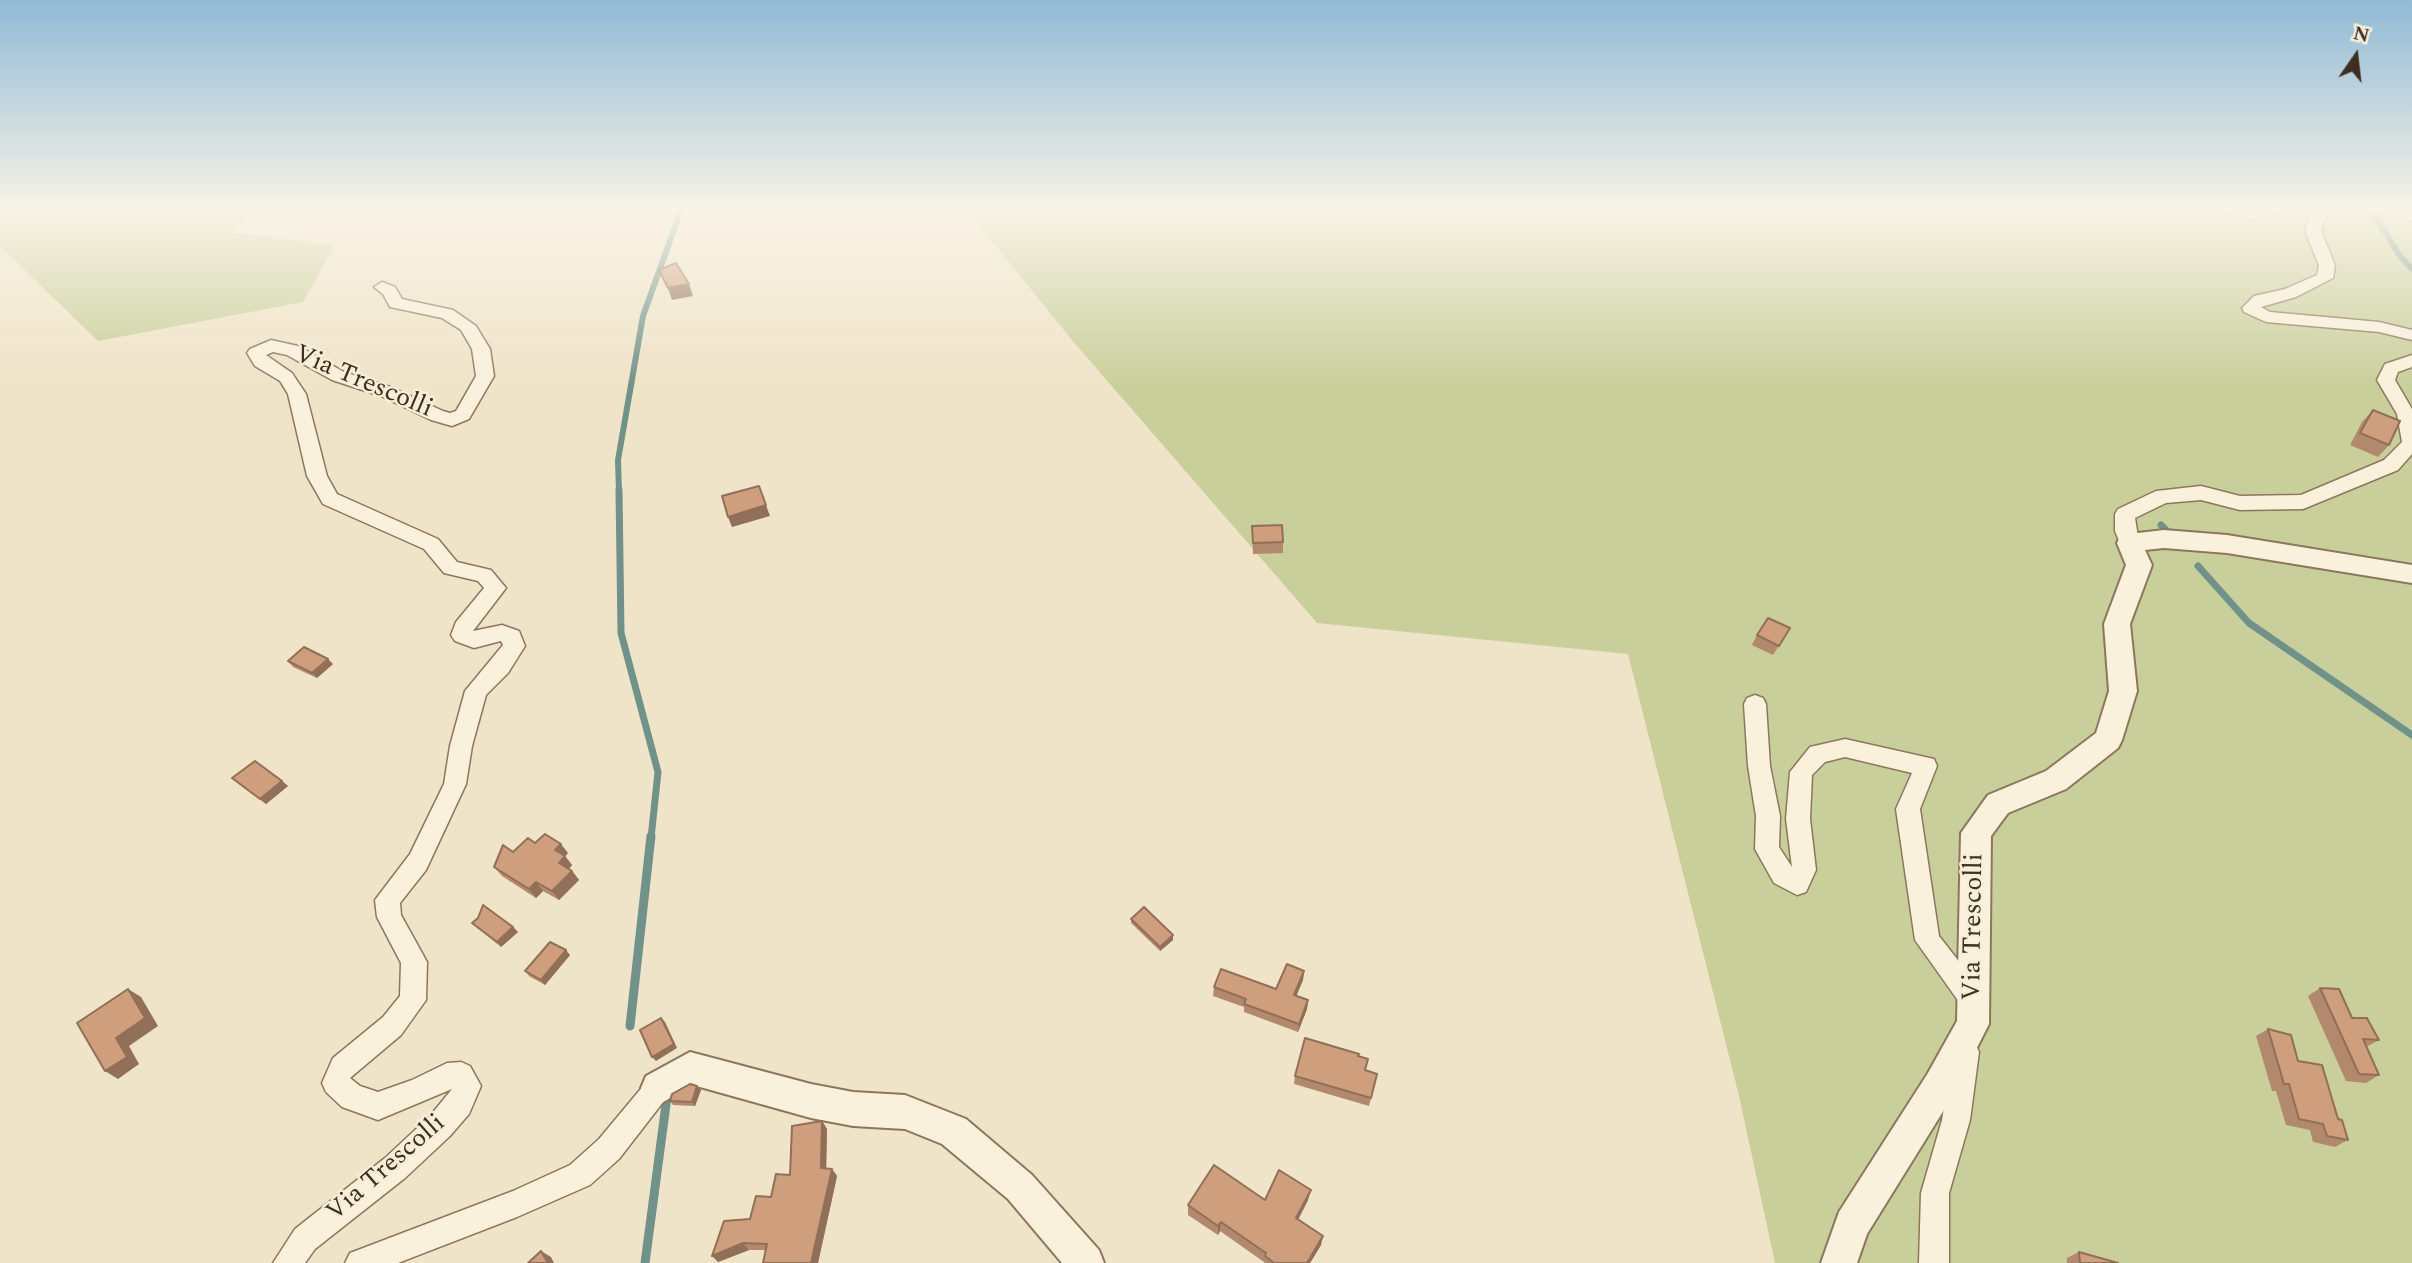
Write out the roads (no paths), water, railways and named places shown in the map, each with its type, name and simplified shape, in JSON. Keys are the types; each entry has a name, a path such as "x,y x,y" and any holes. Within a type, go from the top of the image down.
{"street":[{"path":"2327,269 2325,278 2260,300 2250,308 2266,317 2379,327 2412,335"},
{"name":"Via Trescolli","path":"288,1263 305,1239 395,1168 439,1126 459,1104 468,1086 461,1074 447,1076 419,1091 378,1106 352,1097 335,1083 342,1067 392,1026 413,1000 414,962 389,917 387,900 418,862 455,783 461,746 476,691 500,667 514,646 512,636 502,633 474,640 462,635 463,628 496,589 484,575 451,568 431,544 330,499 317,475 297,394 286,377 261,362 256,353 271,346 292,350 338,376 387,391 437,415 452,420 463,415 485,376 481,349 467,326 447,314 396,303 390,291 382,287"},
{"path":"2412,361 2391,368 2386,380 2406,414 2412,443 2391,465 2303,502 2240,503 2201,494 2163,495 2125,514 2125,531 2129,542 2164,540 2227,544 2412,574"},
{"name":"Via Trescolli","path":"1839,1263 1852,1225 1940,1085 1973,1012 1976,833 1998,804 2056,780 2108,740 2123,691 2117,624 2139,565 2129,542"},
{"path":"1755,704 1759,766 1768,816 1767,849 1783,874 1797,884 1804,870 1798,819 1801,772 1818,754 1846,748 1926,766 1908,809 1927,940 1973,1012 1956,1120 1935,1193 1934,1263"},
{"name":"Via Trescolli","path":"360,1263 517,1203 580,1175 609,1149 658,1088 690,1068 811,1101 853,1109 905,1112 954,1131 1020,1187 1086,1263"}],"waterway":[{"path":"619,492 618,460 643,316 660,269"},
{"path":"619,490 621,633 658,772 651,838"},
{"path":"2161,525 2167,531"},
{"path":"2198,566 2249,623 2412,735"},
{"path":"630,1026 651,836"},
{"path":"645,1263 667,1097"}]}
